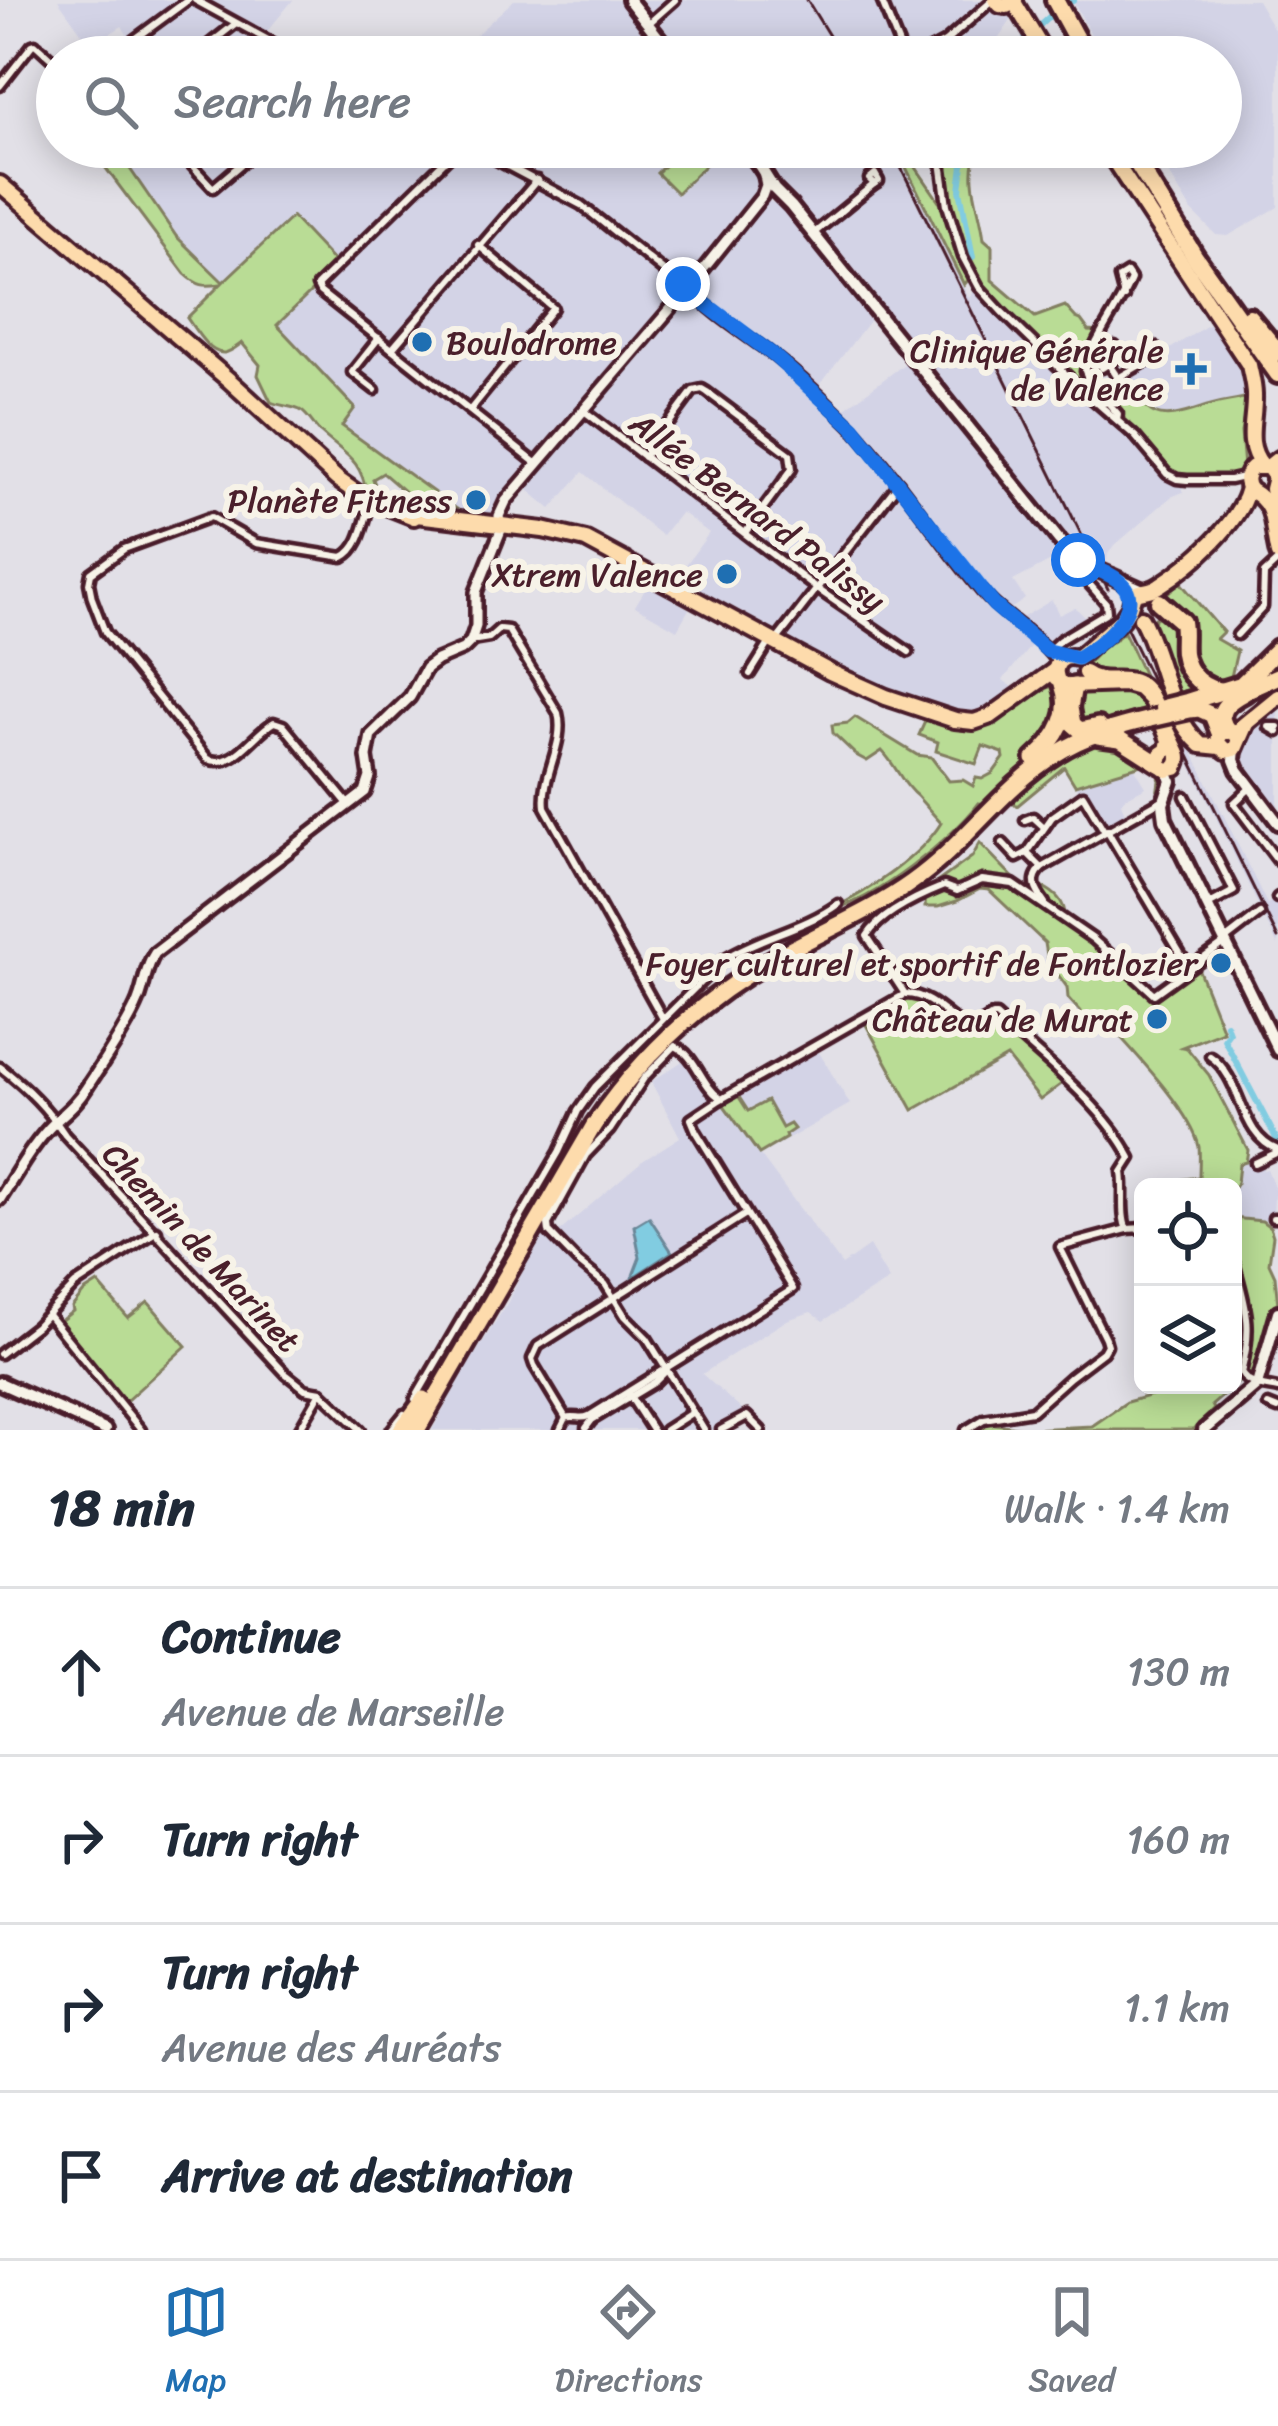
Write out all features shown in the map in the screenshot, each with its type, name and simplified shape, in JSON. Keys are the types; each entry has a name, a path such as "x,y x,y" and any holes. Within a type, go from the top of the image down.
{"highway":[{"path":"1051,0 1067,36"},
{"path":"1051,0 1073,36"},
{"path":"1140,168 1195,257 1278,374"},
{"path":"1150,168 1278,356"},
{"path":"1146,605 1182,622 1188,668 1208,689 1225,692"},
{"path":"1146,605 1173,616 1180,626 1181,659 1196,686 1195,694 1137,729 1135,740 1149,753 1167,760"},
{"path":"413,1430 594,1125 676,1030 743,977 882,902 926,872 1025,777 1062,750 1099,733 1225,692 1247,681 1278,649"},
{"path":"1070,672 1070,717 1083,730 1247,692"},
{"path":"413,1430 590,1121 651,1045 692,1007 746,968 856,909 920,869 954,840 1056,736 1070,672"},
{"path":"1229,738 1222,722 1222,710 1229,700 1278,676"},
{"path":"1170,710 1199,709 1212,715 1229,738"},
{"path":"1007,786 1066,742 1125,719"},
{"path":"1062,750 1111,736 1167,760"}],"main road":[{"path":"629,0 657,36"},
{"path":"1001,3 1028,36"},
{"path":"760,168 1059,540 1074,556 1112,576 1146,605 1167,681 1188,727 1203,742 1229,738 1278,698"},
{"path":"1120,168 1249,365 1254,407 1251,439 1270,505 1278,558"},
{"path":"0,184 337,479 371,500 408,514 496,531 565,535 607,550 862,686 955,720 980,721 1070,672 1121,620 1146,605 1220,539 1262,478"},
{"path":"1262,478 1278,525"},
{"path":"1070,672 1125,683 1150,699 1168,737 1167,760 1176,781 1166,800 1169,826 1278,1050"},
{"path":"1229,738 1234,770 1262,802"},
{"path":"1229,738 1236,766 1278,823"},
{"path":"1204,1430 1257,1385 1278,1312"},
{"path":"0,1383 105,1430"}],"street":[{"path":"140,36 191,0 258,36"},
{"path":"648,24 675,0"},
{"path":"881,0 903,36"},
{"path":"946,36 1001,3"},
{"path":"220,36 235,24"},
{"path":"0,86 36,45"},
{"path":"194,168 213,188 236,168"},
{"path":"438,168 317,286 535,463"},
{"path":"515,168 592,212 827,402 865,441 988,599 1070,672"},
{"path":"943,168 952,222 979,287 1067,376 1117,419 1172,477 1262,478"},
{"path":"392,349 537,179"},
{"path":"813,234 874,184"},
{"path":"0,1198 30,1153 78,1101 133,1012 155,953 365,792 370,782 371,735 410,698 426,668 471,640 476,592 507,494 752,210 775,191"},
{"path":"470,410 553,308 478,245"},
{"path":"1117,419 1085,367 1124,297"},
{"path":"375,390 352,372 379,338"},
{"path":"1096,346 1106,366 1120,378 1154,357 1154,346"},
{"path":"1106,366 1119,356 1115,346"},
{"path":"644,457 693,391 707,392 790,454 792,469 745,532"},
{"name":"Allée Bernard Palissy","path":"581,409 816,588 909,652"},
{"path":"750,674 898,483"},
{"path":"349,805 283,725 274,722 227,762 208,759 105,632 89,584 91,572 124,549 212,517 256,543 343,557 356,546 371,500"},
{"path":"1237,635 1263,607 1263,577 1278,558"},
{"path":"1048,651 1107,612 1106,603 1070,562"},
{"path":"471,640 482,641 506,628 558,712 561,722 543,790 545,807 662,1017"},
{"path":"1250,789 1234,803 1278,861"},
{"path":"1003,843 1017,858 1027,853 1052,818 1083,795 1189,968"},
{"path":"1185,796 1234,892 1208,905"},
{"path":"1047,906 1034,884 1035,874 1166,800"},
{"path":"1025,820 1033,817 1044,827"},
{"path":"1027,853 1042,868"},
{"path":"905,994 867,936 896,911 944,886 957,891 982,880 1013,884 1093,939 1154,994 1260,913"},
{"path":"391,1430 411,1406 595,1087 724,958 838,904"},
{"path":"560,1430 572,1416 586,1429 666,1369 795,1292 691,1123 724,1098 905,994 925,999 969,1031 996,1016 1058,1070 1129,1153 1130,1162 1123,1172 1127,1229"},
{"path":"704,1430 647,1338 625,1316 605,1284 569,1255 548,1224 586,1155 644,1078 675,1046 685,1051 717,1098 724,1098"},
{"path":"1210,1056 1220,1062 1237,1090 1256,1133 1277,1152"},
{"name":"Chemin de Marinet","path":"0,1067 56,1121 286,1374 305,1389 322,1392 361,1430"},
{"path":"584,1102 593,1108"},
{"path":"606,1117 614,1123"},
{"path":"1255,1162 1277,1152"},
{"path":"1277,1152 1278,1164"},
{"path":"566,1418 536,1370 534,1352 544,1341 746,1214"},
{"path":"966,1430 984,1420 1032,1411 1103,1352 1106,1338 1060,1247 1134,1229"},
{"path":"0,1354 48,1315 75,1285 157,1232"},
{"path":"1239,1286 1249,1328 1241,1373 1257,1385 1278,1389"},
{"path":"48,1315 141,1430"},
{"path":"299,1430 322,1392"},
{"path":"580,1419 629,1394"},
{"path":"629,1394 652,1430"},
{"path":"1268,1405 1278,1409"},
{"path":"665,1430 693,1412"},
{"path":"721,1430 747,1416 761,1430"}],"shaded area":[{"path":"58,0 293,0 263,36 128,36 122,26 106,36 84,36"},
{"path":"514,0 623,0 651,36 475,36"},
{"path":"634,0 990,0 1012,19 1000,36 662,36"},
{"path":"1257,0 1278,36 1278,207 1228,236 1216,235 1191,210 1166,168 1242,168 1242,36 1092,36 1073,1"},
{"path":"129,168 755,168 760,195 688,279 682,280 677,293 505,493 490,520 472,520 341,425 355,408 276,324 292,218 224,283 176,236"},
{"path":"766,168 906,168 969,298 976,289 1183,487 1183,492 1115,545 1106,567 1084,561 1072,550 1013,581 1025,599 1003,614 1013,623 1052,600 1059,615 1075,607 1090,622 1048,644 1038,637 1003,680 1018,691 985,716 953,718 835,671 783,638 813,596 826,591 822,585 902,483 841,411 914,357"},
{"path":"768,201 782,206 872,317 817,389 694,291 694,283"},
{"path":"690,296 833,412 892,480 779,633 770,635 672,584 709,533 681,512 662,536 583,472 551,509 522,485 681,297"},
{"name":"Clinique Générale de Valence","path":"1214,321 1241,363 1248,397 1171,417 1145,409 1126,377"},
{"path":"648,585 689,609 677,630 635,606"},
{"path":"1278,704 1278,818 1240,768 1237,751 1246,734"},
{"path":"1175,716 1267,904 1278,899 1278,946 1168,718"},
{"path":"1134,767 1146,787 1121,803 1126,816 1106,825 1086,791 1080,794 1075,785"},
{"path":"807,1048 817,1049 850,1104 760,1155 842,1265 869,1246 889,1280 823,1321 811,1312 787,1320 702,1374 744,1412 718,1430 432,1430 508,1302 546,1224 552,1238 641,1162 680,1137 651,1082 690,1056 718,1096 724,1096"},
{"path":"1247,1155 1255,1162 1262,1159 1277,1194 1273,1218 1266,1217 1265,1223 1242,1219 1242,1178 1238,1178 1239,1163"}],"green space":[{"path":"106,168 129,168 176,236 223,282 292,217 338,266 277,325 355,408 342,426 472,520 396,506 405,492 383,473 373,479 381,500 367,495 356,465 306,415 271,402 258,375 260,365 242,343 224,353 208,345 187,318 221,284 202,285 185,274"},
{"path":"662,168 702,168 677,193 657,173"},
{"path":"906,168 916,168 942,201 969,279 964,285"},
{"path":"946,168 974,168 984,239 992,246 992,280 1035,317 1065,306 1089,331 1099,332 1089,367 1108,390 1126,377 1148,409 1164,416 1248,397 1241,432 1241,474 1175,474 1013,320 975,277 954,223"},
{"path":"1180,582 1223,632 1216,639 1237,651 1233,683 1205,684 1162,598"},
{"path":"1171,617 1195,688 1177,700 1154,625 1155,618"},
{"path":"1124,632 1156,693 1127,676 1088,671 1087,664"},
{"path":"1055,684 1064,700 1044,748 912,866 869,894 832,909 892,872 941,823 882,751 867,761 833,733 832,725 855,717 917,755 931,757 949,781 963,780 973,786 976,778 993,773 1003,753 983,746 976,764 936,751 938,742 919,735 928,715 959,726"},
{"path":"1127,684 1152,707 1097,723 1075,724 1075,689"},
{"path":"1100,739 1138,752 1169,779 1158,788 1160,773 1144,761 1075,785 1064,767 1017,806 1009,798 1051,762"},
{"path":"980,843 1027,892 1041,886 1054,894 1065,916 1121,963 1127,963 1150,993 1196,963 1223,1031 1182,1047 1209,1075 1248,1150 1238,1178 1192,1178 1199,1177 1199,1147 1185,1116 1105,1020 1095,1028 1068,998 1067,987 1048,961 1045,943 989,890 925,907 926,890 972,857"},
{"path":"908,995 923,999 968,1034 992,1016 1067,1080 1040,1100 1007,1057 913,1110 864,1021"},
{"path":"737,1094 748,1111 767,1101 782,1128 790,1124 794,1129 759,1154 723,1104"},
{"path":"1242,1219 1262,1221 1273,1236 1269,1263 1278,1305 1256,1379 1243,1374 1250,1328 1242,1292"},
{"path":"98,1283 128,1318 148,1302 186,1346 126,1401 116,1399 55,1325"},
{"path":"1225,1394 1193,1430 969,1430 993,1420 1030,1429 1092,1426 1127,1402 1152,1395"}],"water":[{"path":"649,1217 672,1252 632,1278 640,1257 634,1226"}],"waterway":[{"path":"1039,26 1049,17"},
{"path":"963,168 960,190 973,257"},
{"path":"1226,1024 1229,1032 1224,1039 1278,1142"},
{"path":"1260,1389 1277,1392"}],"railway":[{"path":"807,0 829,36"},
{"path":"901,168 1108,589"},
{"path":"1127,629 1278,938"}],"place":[{"name":"Boulodrome","path":"422,342"},
{"name":"Clinique Générale de Valence","path":"1191,369"},
{"name":"Planète Fitness","path":"476,500"},
{"name":"Xtrem Valence","path":"727,574"},
{"name":"Foyer culturel et sportif de Fontlozier","path":"1221,963"},
{"name":"Château de Murat","path":"1157,1019"}],"route":[{"path":"683,284 772,354 853,427 994,605 1048,651 1077,658 1128,613 1131,598 1112,576 1078,560"}]}
